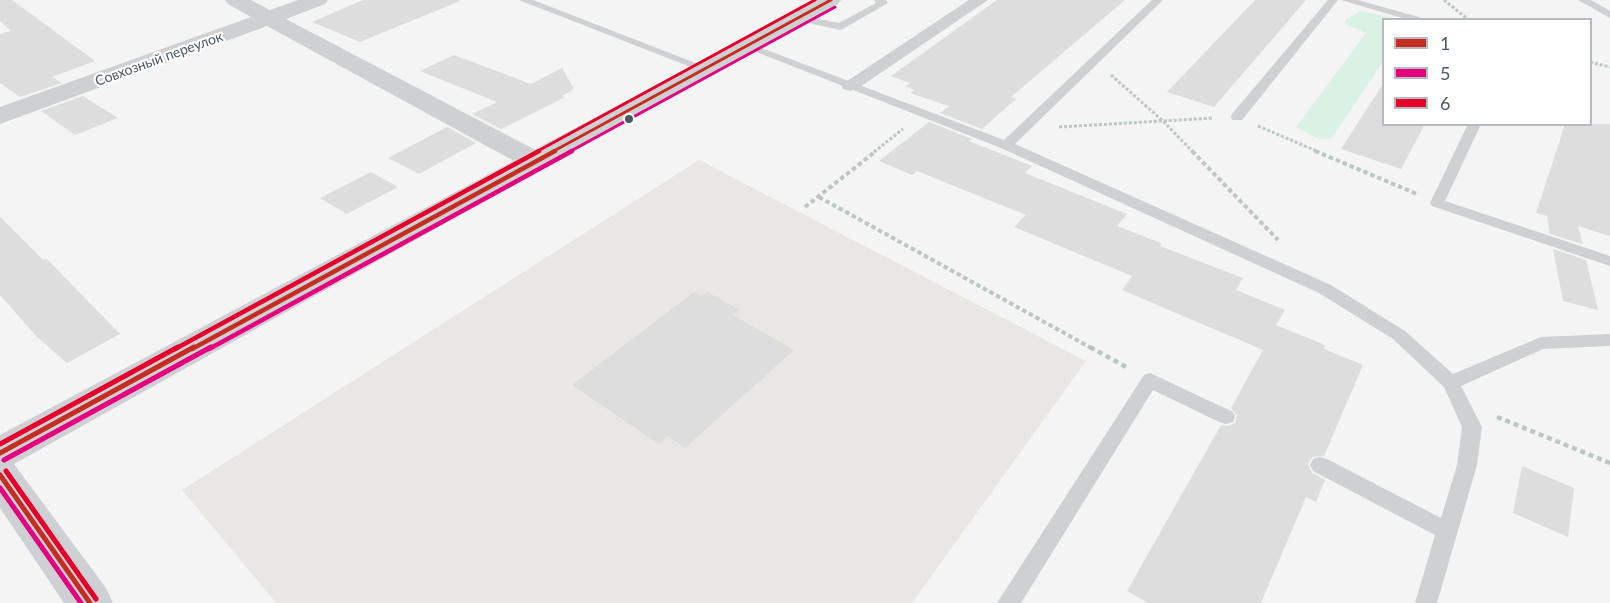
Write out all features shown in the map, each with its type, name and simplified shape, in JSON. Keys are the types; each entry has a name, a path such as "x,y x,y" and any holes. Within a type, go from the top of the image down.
{"main road":[{"path":"0,453 831,0"},
{"path":"0,475 90,603"}],"street":[{"path":"235,0 535,161"},
{"name":"Совхозный переулок","path":"0,116 318,0"},
{"path":"850,85 980,0"}],"lane":[{"path":"524,0 705,69"},
{"path":"798,18 841,27 884,3 879,0"},
{"path":"1006,145 1158,0"},
{"path":"1237,117 1333,0"},
{"path":"1346,0 1416,18"},
{"path":"1583,0 1610,15"},
{"path":"747,46 925,112 1006,145 1325,289 1399,335 1451,384 1472,427 1467,465 1426,603"},
{"path":"1474,126 1437,203 1610,261"},
{"path":"1451,384 1541,343 1610,340"},
{"path":"1008,603 1150,380 1226,417"},
{"path":"1320,465 1447,531"}],"path":[{"path":"1444,0 1466,18"},
{"path":"1094,61 1163,121 1285,247"},
{"path":"1592,62 1610,67"},
{"path":"805,207 925,112"},
{"path":"1023,129 1237,117 1437,203"},
{"path":"819,197 1150,380"},
{"path":"1460,402 1610,463"}],"shaded area":[{"path":"699,160 1086,361 912,603 276,603 182,490"}],"green space":[{"path":"1361,11 1392,18 1382,18 1382,63 1332,138 1319,139 1296,127 1366,33 1347,25 1345,20"}],"building":[{"path":"0,0 12,0 95,61 52,77 62,83 20,97 0,83 0,34 11,31 0,21"},
{"path":"363,0 460,1 360,42 312,22"},
{"path":"997,0 1125,0 1011,97 1016,99 982,129 940,113 949,106 910,93 914,90 905,86 910,83 891,76"},
{"path":"1255,0 1306,0 1214,107 1167,92"},
{"path":"454,55 531,84 562,68 574,89 562,96 565,97 501,129 472,114 497,102 420,71"},
{"path":"1382,86 1382,126 1424,126 1401,169 1341,149"},
{"path":"83,96 118,118 75,135 41,111"},
{"path":"929,122 1032,166 1025,173 1127,214 1117,226 1161,243 1160,246 1243,278 1236,290 1285,310 1276,325 1325,345 1324,349 1363,365 1324,456 1312,457 1308,464 1312,473 1325,480 1316,502 1306,497 1261,603 1148,603 1127,591 1221,425 1227,426 1235,423 1237,416 1231,408 1263,350 1122,290 1132,276 1014,227 1026,215 917,171 912,175 879,161"},
{"path":"1610,124 1610,236 1578,226 1583,244 1550,234 1547,216 1536,213 1564,126"},
{"path":"447,127 476,143 419,174 388,158"},
{"path":"371,172 398,187 347,214 320,198"},
{"path":"0,217 43,260 47,259 120,334 67,363 37,337 0,295"},
{"path":"1553,249 1586,260 1598,310 1563,301"},
{"path":"694,292 702,296 707,292 740,310 733,315 794,350 685,448 668,436 659,444 572,385"},
{"path":"1522,466 1574,488 1568,537 1513,513"}],"transit line":[{"name":"6","path":"0,444 815,0"},
{"name":"1","path":"0,453 831,0"},
{"name":"5","path":"4,460 835,7"},
{"name":"6","path":"6,471 96,599"},
{"name":"1","path":"0,475 90,603"},
{"name":"5","path":"0,488 81,603"}]}
